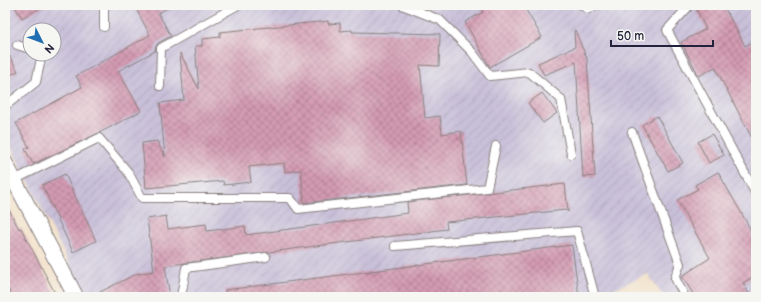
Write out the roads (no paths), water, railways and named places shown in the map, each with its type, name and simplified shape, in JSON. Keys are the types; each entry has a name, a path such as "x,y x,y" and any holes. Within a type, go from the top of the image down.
{"street":[{"path":"5,163 76,297"}],"lane":[{"path":"104,5 104,27"},
{"path":"160,86 161,48 238,5"},
{"path":"402,5 440,20 472,52 490,76 529,72 561,99 571,154"},
{"path":"581,5 588,9 597,5"},
{"path":"690,5 667,30 756,194"},
{"path":"17,45 22,47"},
{"path":"5,106 36,82 40,62"},
{"path":"632,132 680,264 676,278 685,297"},
{"path":"14,180 99,138 128,172 142,198 290,198 298,209 487,188 496,146"},
{"path":"395,246 577,231 595,297"},
{"path":"181,297 186,268 266,257"}]}
